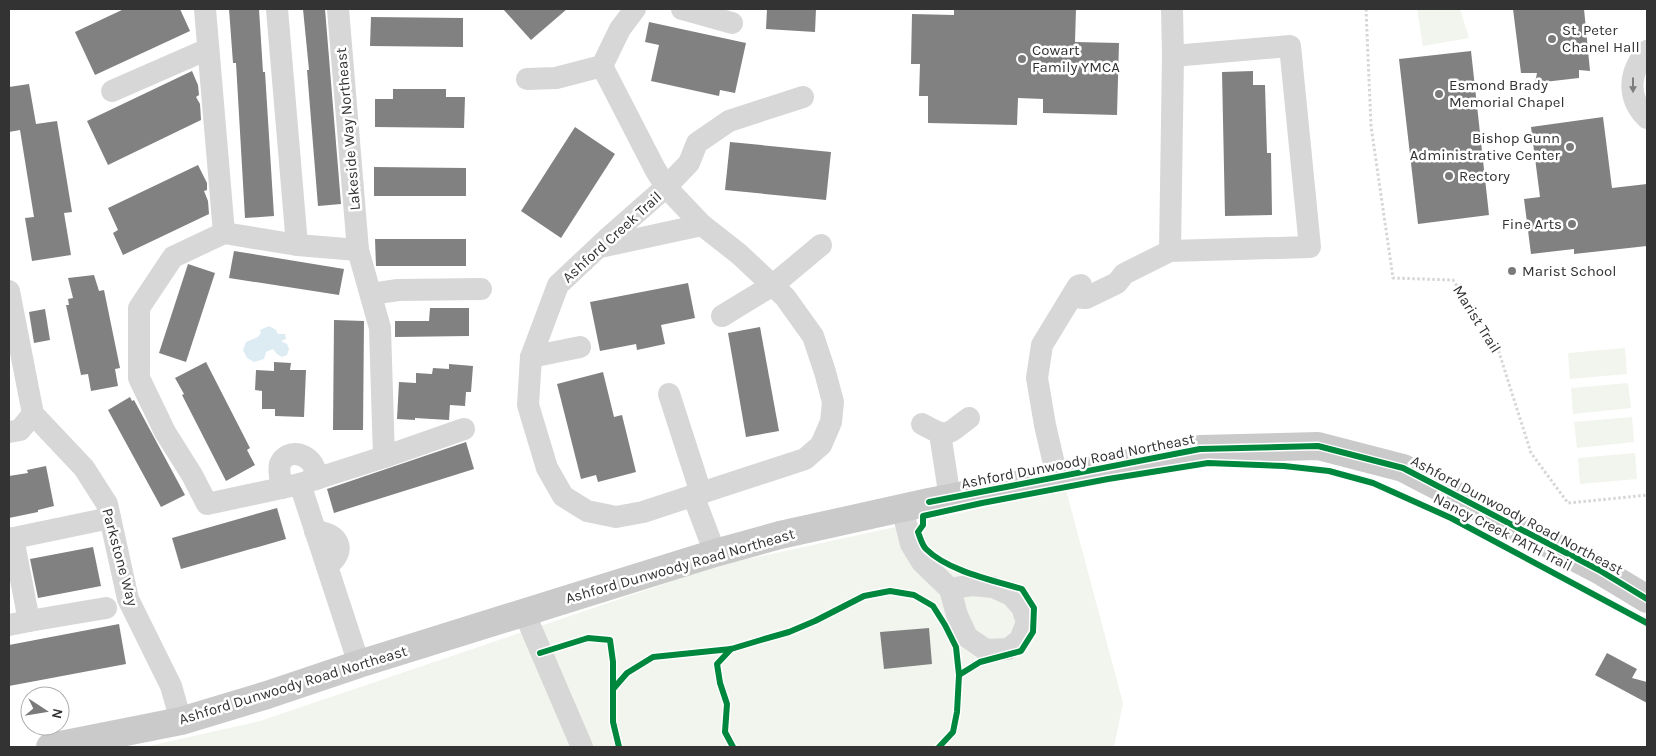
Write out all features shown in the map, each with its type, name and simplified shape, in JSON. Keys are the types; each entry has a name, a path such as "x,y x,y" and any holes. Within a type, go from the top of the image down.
{"main road":[{"name":"Ashford Dunwoody Road Northeast","path":"50,747 181,721 715,552 780,535 954,497 1200,449 1318,446 1403,468 1590,565 1647,599"}],"street":[{"path":"205,9 224,233"},
{"path":"277,9 297,245"},
{"name":"Lakeside Way Northeast","path":"338,9 358,250 380,328 384,458"},
{"path":"527,79 556,78 602,66 620,29 635,9"},
{"path":"682,9 732,23"},
{"path":"1170,251 1172,9"},
{"path":"1057,477 1037,378 1042,345 1078,286 1110,271 1124,274 1170,251 1310,247 1290,46 1173,56"},
{"path":"112,91 208,49"},
{"path":"1647,51 1638,63 1633,77 1633,91 1637,105 1647,118"},
{"name":"Ashford Creek Trail","path":"602,66 666,187 702,225 739,254 785,297 813,336 833,402 831,422 821,446 805,459 643,512 616,517 587,511 563,496 547,468 528,405 530,357 558,285 666,187 689,164 697,142 729,121 803,97"},
{"path":"598,247 702,225"},
{"path":"358,250 297,245 224,233 173,257 139,308 139,378 165,432 192,475 207,504 299,484 384,458 464,429"},
{"path":"722,316 773,285 821,245"},
{"path":"371,294 398,290 481,289"},
{"path":"9,291 33,414 20,430 9,432"},
{"path":"530,357 580,347"},
{"path":"669,394 715,552"},
{"name":"Parkstone Way","path":"33,414 84,468 106,504 128,599 171,686 181,721"},
{"path":"954,497 937,431 969,418"},
{"path":"299,484 359,664"},
{"path":"902,508 911,544 922,562 950,589"},
{"path":"106,608 19,623 11,539 110,518"},
{"path":"524,612 582,747"}],"shaded area":[{"path":"1417,9 1460,9 1469,38 1423,46"},
{"path":"269,326 276,330 278,334 285,334 286,339 281,341 287,344 289,349 287,355 282,357 273,349 266,352 264,359 254,362 247,358 243,350 246,342 258,337 261,333 260,330"},
{"path":"1625,348 1627,374 1570,379 1568,353"},
{"path":"1628,383 1631,408 1573,414 1571,388"},
{"path":"1632,417 1634,442 1577,448 1574,422"},
{"path":"1635,453 1637,479 1580,484 1578,458"},
{"path":"1066,490 1123,703 1114,747 144,747 260,721 720,565"}],"building":[{"path":"124,9 180,9 190,31 95,75 75,32"},
{"path":"229,9 259,9 274,216 245,218 236,63 233,63"},
{"path":"303,9 325,9 341,204 318,206"},
{"path":"503,9 567,9 531,40"},
{"path":"767,9 816,9 815,32 766,29"},
{"path":"954,9 1076,9 1075,42 1119,43 1117,115 1043,113 1043,99 1018,98 1017,125 928,123 928,96 919,96 920,64 911,64 912,14 954,15"},
{"name":"St. Peter Chanel Hall","path":"1513,9 1584,9 1590,71 1579,70 1579,78 1535,83 1537,73 1521,73"},
{"path":"371,17 463,18 463,47 370,46"},
{"path":"649,22 746,43 735,93 720,90 719,96 651,81 659,45 645,42"},
{"path":"1471,51 1489,215 1418,224 1399,59"},
{"path":"192,71 198,85 199,95 196,97 200,104 201,120 108,165 87,121"},
{"path":"1253,71 1253,85 1265,85 1267,153 1271,153 1272,215 1225,216 1222,72"},
{"path":"29,84 36,124 57,121 72,212 64,213 71,255 32,261 25,218 34,217 20,130 9,132 9,87"},
{"path":"393,89 446,89 446,97 465,97 464,128 375,127 375,99 393,99"},
{"path":"1603,117 1612,188 1647,184 1647,246 1574,254 1574,249 1531,254 1524,199 1540,197 1531,127"},
{"path":"575,127 615,154 561,238 521,211"},
{"path":"730,142 831,152 826,200 725,190"},
{"path":"198,165 207,183 207,190 204,191 208,201 209,214 123,255 113,233 118,230 108,208"},
{"path":"374,167 466,168 466,196 374,196"},
{"path":"375,239 466,239 466,266 376,266"},
{"path":"234,251 344,269 339,295 229,278"},
{"path":"188,264 215,273 186,362 159,353"},
{"path":"94,275 99,291 104,290 120,368 115,369 118,386 91,391 88,374 81,375 66,305 69,305 68,299 73,298 68,278"},
{"path":"688,283 695,318 661,325 665,344 637,350 636,344 600,351 590,302"},
{"path":"430,308 469,308 469,336 395,337 395,321 429,321"},
{"path":"45,309 50,340 34,343 29,312"},
{"path":"334,320 364,321 363,430 333,430"},
{"path":"760,327 779,431 746,437 728,333"},
{"path":"206,362 250,448 247,450 255,465 226,481 175,378"},
{"path":"274,362 291,363 290,370 306,370 304,417 275,416 275,409 262,409 262,391 255,390 256,370 274,371"},
{"path":"449,364 473,366 471,392 466,392 465,406 450,405 449,420 397,419 399,382 416,383 416,373 432,374 433,368 449,369"},
{"path":"603,372 614,417 622,415 636,472 598,482 596,475 581,479 557,384"},
{"path":"130,397 132,401 134,400 185,495 161,507 108,410"},
{"path":"466,442 474,469 334,513 327,489"},
{"path":"46,466 54,506 38,510 38,512 9,518 9,476 28,473 27,470"},
{"path":"277,508 286,539 181,569 172,538"},
{"path":"93,547 101,586 38,598 30,559"},
{"path":"119,624 126,664 9,686 9,645"},
{"path":"929,628 932,664 884,669 880,632"},
{"path":"1607,653 1637,669 1632,678 1647,682 1647,703 1595,675"}],"cycle path":[{"name":"Nancy Creek PATH Trail","path":"929,502 1200,449 1318,446 1403,468 1599,570 1647,599"},
{"name":"Nancy Creek PATH Trail","path":"939,747 953,732 957,712 959,675 980,662 1021,651 1033,632 1034,608 1022,589 971,574 935,557 922,543 918,532 923,525 923,516 1108,479 1208,463 1284,466 1329,471 1373,483 1451,518 1647,623"},
{"path":"614,688 627,673 653,657 731,649 789,632 864,596 890,591 914,595 933,606 956,647 959,675"},
{"path":"540,653 588,638 610,640 613,662 613,722 619,747"},
{"path":"731,649 717,664 720,683 727,704 725,732 733,747"}],"place":[{"name":"St. Peter Chanel Hall","path":"1552,39"},
{"name":"Cowart Family YMCA","path":"1022,59"},
{"name":"Esmond Brady Memorial Chapel","path":"1439,94"},
{"name":"Bishop Gunn Administrative Center","path":"1570,147"},
{"name":"Rectory","path":"1449,176"},
{"name":"Fine Arts","path":"1572,224"},
{"name":"Marist School","path":"1512,271"}]}
